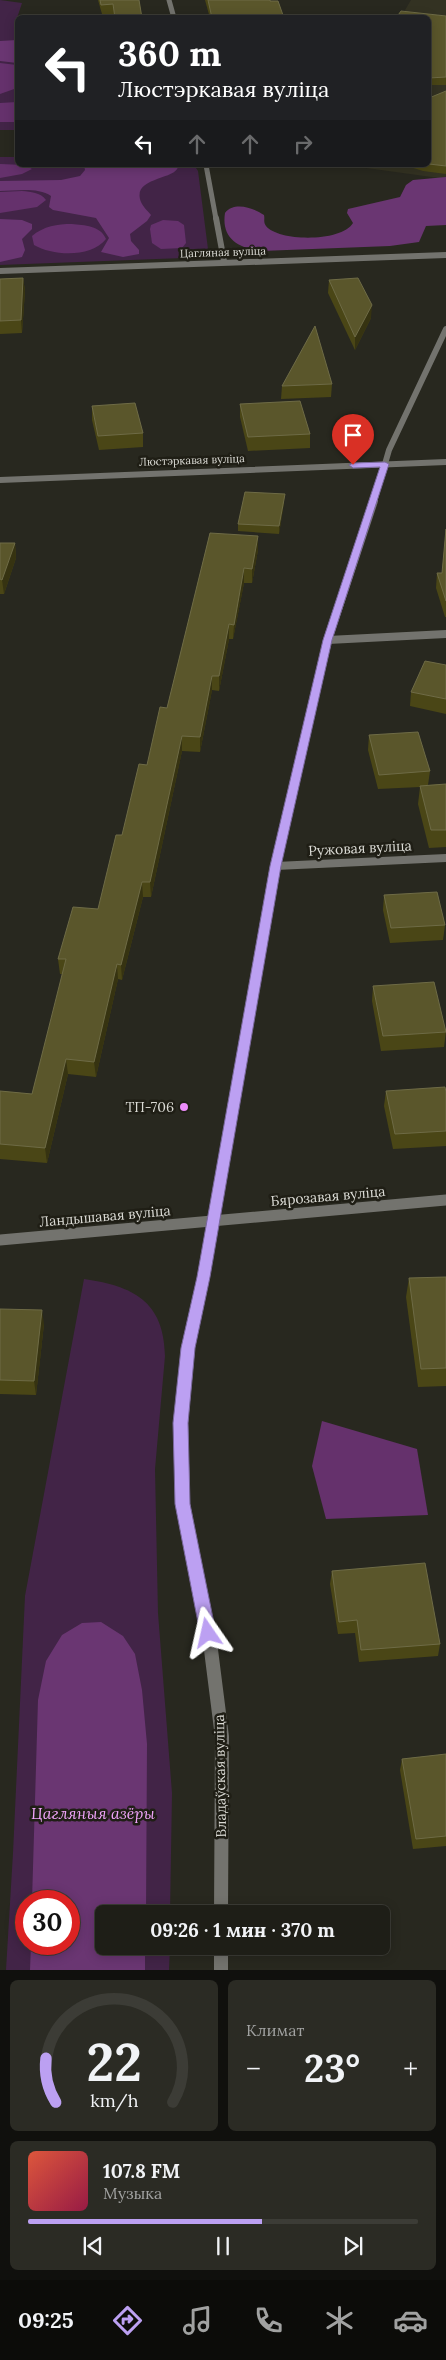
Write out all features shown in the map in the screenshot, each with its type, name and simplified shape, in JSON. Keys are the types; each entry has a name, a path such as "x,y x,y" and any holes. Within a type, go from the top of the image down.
{"street":[{"path":"169,0 173,15"},
{"path":"206,167 224,262"},
{"name":"Цагляная вуліца","path":"0,270 446,255"},
{"name":"Владаўская вуліца","path":"221,1905 222,1737 211,1650 183,1504 181,1423 188,1348 213,1220 276,866 328,640 389,450 446,329"},
{"name":"Люстэркавая вуліца","path":"0,480 446,462"},
{"path":"328,640 446,634"},
{"name":"Ружовая вуліца","path":"276,866 446,858"},
{"name":"Бярозавая вуліца","path":"213,1220 446,1200"},
{"name":"Ландышавая вуліца","path":"0,1240 213,1220"},
{"path":"221,1955 221,1970"}],"shaded area":[{"path":"411,0 446,0 446,179 359,167 431,167 431,15 402,15"},
{"path":"0,63 15,65 15,89 0,94"},
{"path":"15,102 15,122 0,122 0,103"},
{"path":"0,164 15,165 15,167 28,167 32,169 22,174 0,178"},
{"path":"22,191 38,194 46,200 37,207 0,213 0,192"},
{"path":"163,220 178,221 184,225 186,243 182,248 161,249 152,243 151,225"},
{"path":"72,224 96,229 106,239 91,250 72,253 51,251 34,245 32,236 41,230 56,225"},
{"path":"322,1421 417,1449 428,1515 326,1519 312,1466"}],"green space":[{"path":"0,0 22,3 18,15 15,15 15,130 0,130"},
{"path":"15,40 15,63 0,61 0,41"},
{"path":"0,157 15,157 15,167 195,167 198,171 208,249 195,256 0,265"},
{"path":"84,167 178,167 170,174 148,183 142,188 140,194 141,202 151,215 147,221 130,234 131,241 139,250 139,254 123,257 101,252 109,238 96,218 53,210 49,207 51,196 46,193 26,190 0,191 0,181 61,180 80,176 85,170"},
{"path":"446,177 446,225 426,226 419,242 390,246 261,251 239,245 233,241 224,222 225,213 229,209 244,207 264,215 266,226 273,231 296,237 324,237 337,234 347,229 353,223 347,213 348,209 400,197 406,185 413,180"},
{"path":"0,219 22,220 32,224 32,229 22,239 25,250 22,257 0,262"},
{"name":"Цагляныя азёры","path":"84,1279 117,1286 131,1292 152,1309 159,1322 165,1356 155,1469 158,1613 172,1793 170,1905 95,1905 95,1955 170,1955 169,1970 6,1970 25,1596"},
{"path":"101,1622 123,1636 135,1654 142,1690 147,1744 146,1905 95,1905 95,1955 145,1955 145,1970 30,1970 31,1955 80,1955 80,1890 32,1890 38,1700 46,1661 62,1635 82,1623"}],"building":[{"path":"100,0 139,0 142,15 115,15 113,4 101,5"},
{"path":"208,0 278,1 283,15 211,15"},
{"path":"401,11 446,16 446,77 431,78 431,15 398,15"},
{"path":"446,91 446,166 431,164 431,97"},
{"path":"23,278 21,320 0,321 0,279"},
{"path":"358,278 372,305 355,337 329,280"},
{"path":"315,326 332,384 282,386"},
{"path":"300,401 310,434 248,437 240,404"},
{"path":"135,403 143,433 98,436 92,406"},
{"path":"245,492 285,494 279,526 238,524"},
{"path":"446,529 446,601 437,573 442,573"},
{"path":"210,533 258,536 252,569 244,568 234,625 229,624 219,676 212,676 200,737 182,736 150,882 142,882 121,965 117,964 94,1062 66,1059 45,1148 0,1144 0,1091 32,1094 66,959 58,959 73,907 98,909 116,835 122,835 139,764 147,765 160,707 167,708"},
{"path":"0,543 15,543 2,580 0,579"},
{"path":"425,661 446,665 446,699 411,692"},
{"path":"418,732 430,771 379,775 369,735"},
{"path":"446,784 446,830 431,830 420,786"},
{"path":"437,892 445,925 391,928 384,895"},
{"path":"434,982 446,1032 383,1036 373,986"},
{"path":"445,1087 446,1131 395,1134 386,1091"},
{"path":"446,1277 446,1368 421,1369 409,1278"},
{"path":"0,1309 42,1310 34,1381 0,1380"},
{"path":"425,1563 440,1644 361,1650 357,1620 339,1622 332,1571"},
{"path":"446,1754 446,1836 416,1839 402,1759"}],"place":[{"name":"ТП-706","path":"184,1107"}],"route":[{"path":"208,1633 183,1504 181,1423 188,1348 203,1277 276,866 328,640 385,464 353,465"}]}
